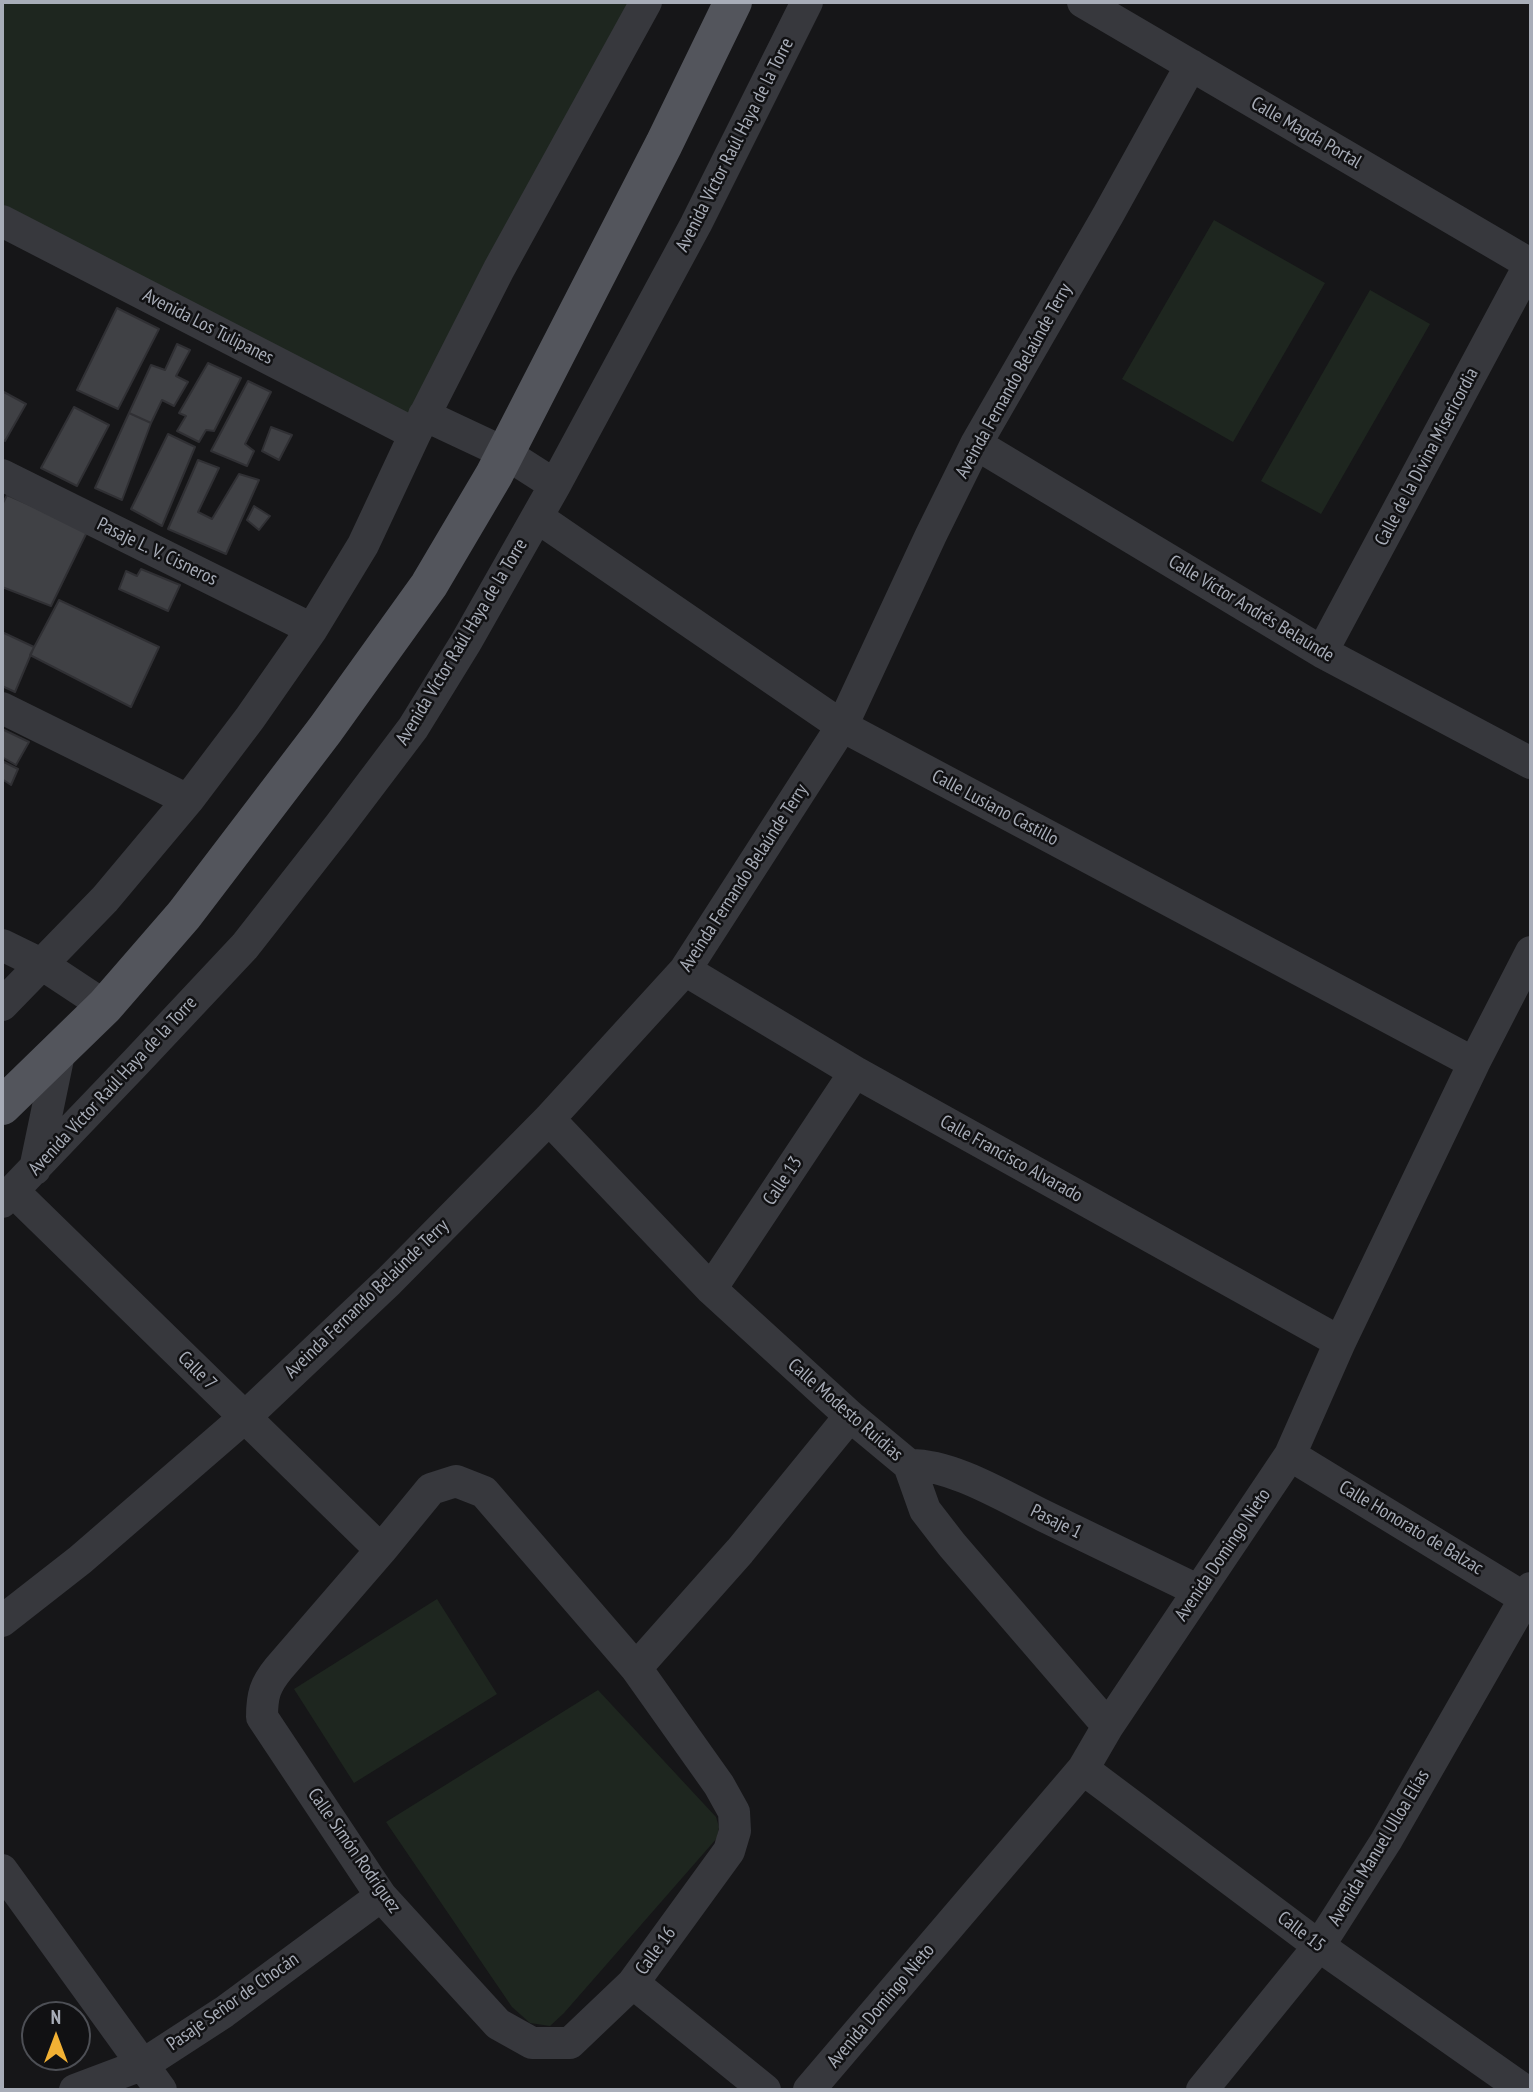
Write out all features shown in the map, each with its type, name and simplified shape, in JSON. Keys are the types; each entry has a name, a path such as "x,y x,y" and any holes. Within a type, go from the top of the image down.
{"main road":[{"path":"2,1106 104,1006 184,915 325,730 429,585 494,475 664,144 733,2"}],"street":[{"path":"2,1005 105,899 188,800 312,629 363,545 419,425 499,269 646,2"},
{"name":"Avenida Víctor Raúl Haya de la Torre","path":"8,1197 245,946 413,728 466,642 555,485 696,224 807,2"},
{"name":"Calle Magda Portal","path":"1083,2 1531,263"},
{"name":"Aveinda Fernando Belaúnde Terry","path":"2,1621 80,1560 244,1418 389,1282 549,1119 685,970 842,726 976,444 1191,65"},
{"name":"Avenida Los Tulipanes","path":"2,221 419,425 505,453 555,485"},
{"name":"Calle de la Divina Misericordia","path":"1322,652 1531,263"},
{"name":"Calle Víctor Andrés Belaúnde","path":"976,444 1322,652 1531,763"},
{"name":"Pasaje L. V. Cisneros","path":"2,475 312,629"},
{"name":"Calle Lusiano Castillo","path":"537,517 842,726 1474,1063"},
{"path":"2,708 188,800"},
{"path":"2,945 43,965 104,1006"},
{"name":"Avenida Domingo Nieto","path":"808,2090 1083,1769 1108,1726 1290,1455 1340,1342 1474,1063 1531,952"},
{"name":"Calle Francisco Alvarado","path":"685,970 855,1072 1340,1342"},
{"path":"35,1169 60,1049"},
{"name":"Calle 13","path":"711,1289 855,1072"},
{"name":"Calle Modesto Ruidias","path":"549,1119 711,1289 850,1416 909,1465 925,1510 1108,1726"},
{"name":"Calle 7","path":"8,1197 381,1550"},
{"path":"381,1550 432,1489 456,1481 484,1492 636,1668 740,1551 850,1416"},
{"name":"Calle Honorato de Balzac","path":"1290,1455 1529,1596"},
{"name":"Pasaje 1","path":"909,1465 925,1465 954,1474 1199,1591"},
{"name":"Calle Simón Rodríguez","path":"381,1550 268,1682 262,1699 262,1717 381,1896 498,2024 532,2043"},
{"name":"Avenida Manuel Ulloa Elías","path":"1202,2090 1319,1946 1386,1841 1529,1596"},
{"name":"Calle 16","path":"532,2043 570,2043 632,1983 729,1851 736,1831 734,1812 719,1784 636,1668"},
{"name":"Calle 15","path":"1083,1769 1319,1946 1524,2090"},
{"path":"2,1870 161,2090"},
{"name":"Pasaje Señor de Chocán","path":"75,2090 144,2064 224,2012 381,1896"},
{"path":"632,1983 765,2090"}],"shaded area":[{"path":"2,2 631,2 409,414 2,207"},
{"path":"1214,220 1325,283 1233,442 1122,379"},
{"path":"1370,290 1430,324 1321,514 1261,481"},
{"path":"437,1599 497,1694 354,1783 294,1689"},
{"path":"598,1690 716,1817 719,1827 717,1838 564,2013 550,2026 530,2023 512,2007 386,1822"}],"building":[{"path":"117,308 159,329 118,409 77,390"},
{"path":"177,344 190,350 176,376 188,382 174,406 162,400 151,423 129,413 151,365 165,370"},
{"path":"208,363 241,378 214,431 206,430 199,442 177,431 186,416 179,413"},
{"path":"248,381 271,392 245,444 254,451 247,466 211,451"},
{"path":"2,391 26,404 5,441 2,439"},
{"path":"74,407 109,425 77,486 41,468"},
{"path":"129,413 151,423 122,500 95,488"},
{"path":"271,427 292,435 279,460 262,451"},
{"path":"168,434 195,447 162,526 131,509"},
{"path":"198,460 219,468 198,512 212,519 239,474 259,480 226,554 168,529"},
{"path":"7,495 88,530 51,606 2,587 2,505"},
{"path":"254,506 270,516 259,530 247,520"},
{"path":"141,569 180,585 168,611 119,589 126,571 137,576"},
{"path":"59,600 159,647 131,707 30,655"},
{"path":"2,632 34,647 15,692 2,686"},
{"path":"2,729 29,742 16,765 2,757"},
{"path":"2,761 18,769 11,785 2,779"}]}
